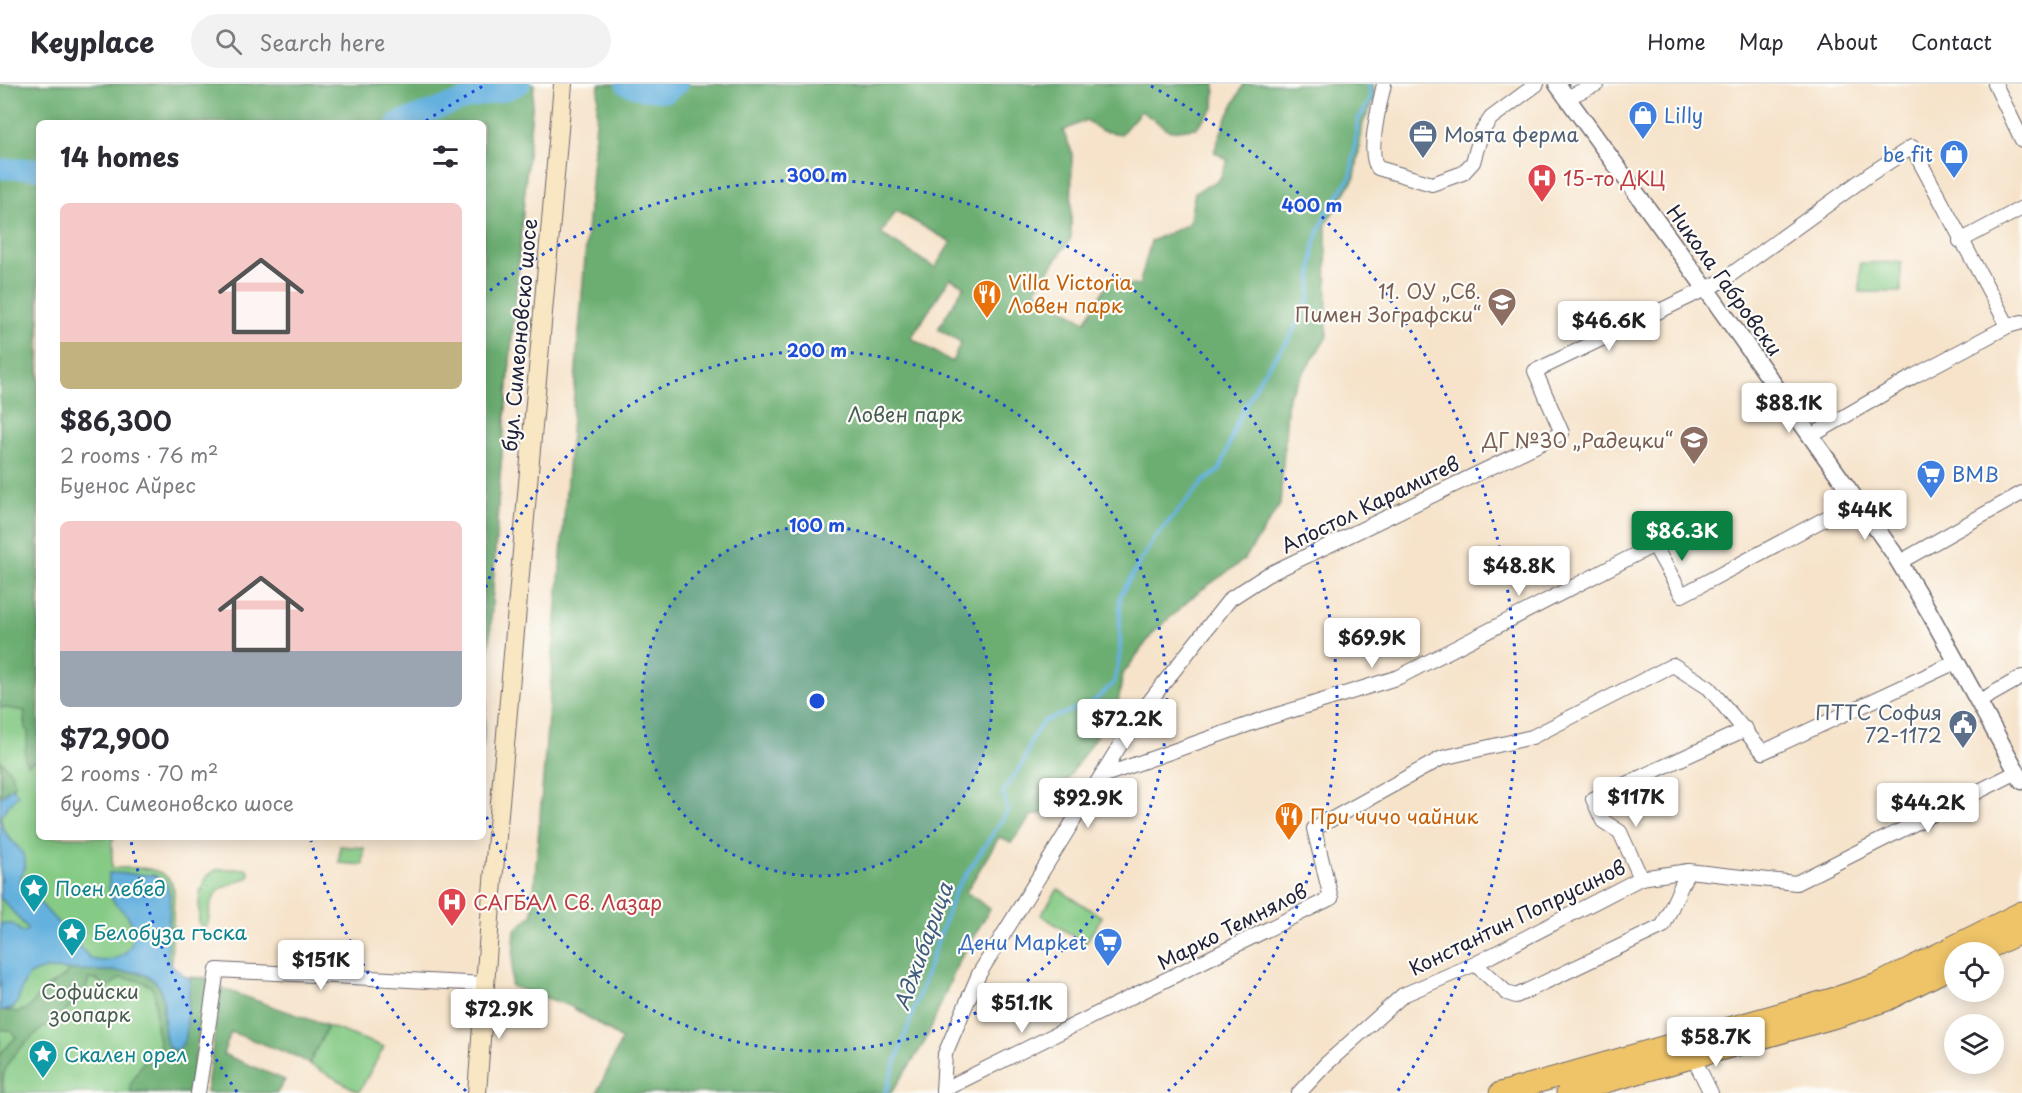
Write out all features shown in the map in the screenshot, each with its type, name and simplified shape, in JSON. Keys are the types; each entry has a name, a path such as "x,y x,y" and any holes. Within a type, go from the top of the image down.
{"main road":[{"name":"бул. Симеоновско шосе","path":"477,1093 563,84"},
{"path":"1500,1093 1878,984 2022,912"},
{"path":"2002,942 2022,932"},
{"path":"1568,1093 1840,1016 1887,1000 1944,971"}],"street":[{"path":"1384,84 1373,151 1374,162 1378,168 1432,184 1463,173 1473,162 1482,131 1491,118 1537,84"},
{"path":"1561,91 1597,84"},
{"path":"1995,84 2022,140"},
{"name":"Никола Габровски","path":"1561,91 1706,289 1900,562 2019,776"},
{"name":"Апостол Карамитев","path":"943,1092 945,1054 979,974 1138,716 1230,599 1267,575 1562,433 1534,371 1722,281 1870,174 1912,147 1960,241"},
{"path":"1811,435 1916,375 2015,324 1960,241 2022,208"},
{"path":"1900,562 2022,493"},
{"path":"1102,776 1264,719 1399,677 1654,545 1682,595 1858,501"},
{"name":"Марко Темнялов","path":"943,1092 1331,898 1314,829 1442,758 1532,737 1673,665 1709,688 1746,729 1763,752 1956,662"},
{"path":"1978,702 2022,677"},
{"path":"1641,878 1620,832 1603,821 1593,799 1746,729"},
{"name":"Константин Попрусинов","path":"1299,1093 1325,1065 1403,995 1475,964 1641,878 1688,871 1796,883 2019,776"},
{"path":"1475,964 1507,993 1516,996 1664,926 1688,871"},
{"path":"198,1093 217,970 485,984"},
{"path":"1693,1057 1712,1093"}],"green space":[{"name":"Софийски зоопарк","path":"0,84 534,84 499,488 486,701 486,120 36,120 36,840 112,840 112,868 149,869 165,876 171,882 174,891 171,965 186,977 208,978 189,1093 0,1093"},
{"path":"0,84 534,84 499,488 486,701 486,120 36,120 36,760 27,765 25,752 28,731 25,729 25,711 0,707"},
{"name":"Ловен парк","path":"599,84 1215,84 1214,108 1196,128 1170,131 1141,111 1121,134 1102,131 1086,120 1063,131 1072,152 1071,238 1035,291 1085,322 1109,281 1139,286 1151,241 1189,224 1195,192 1219,180 1228,160 1214,152 1226,119 1244,84 1373,84 1375,99 1363,123 1355,177 1326,223 1327,337 1288,396 1280,505 1244,560 1196,594 1153,633 1123,674 1118,703 1045,813 1031,816 1011,843 999,837 966,892 990,909 958,963 925,1042 891,1093 597,1093 622,1039 570,1006 511,986 515,930 532,915","holes":["896,211 951,242 935,268 881,234","950,278 964,286 938,329 961,342 952,362 911,338"]},
{"path":"1901,262 1901,292 1860,292 1860,263"},
{"path":"0,760 12,775 14,785 0,798"},
{"path":"340,846 364,848 363,865 339,863"},
{"path":"218,869 249,870 249,877 225,887 216,894 212,900 207,925 202,927 199,924 200,892 206,879"},
{"path":"1058,889 1102,917 1085,944 1041,915"},
{"path":"69,969 136,972 146,975 158,985 161,991 163,1023 186,1037 190,978 208,978 189,1093 140,1091 140,1093 131,1093 130,1085 145,1059 151,1062 161,1058 161,1054 154,991 144,983 121,978 105,989 98,980 89,979 81,998 39,1031 10,1060 3,1075 4,1093 0,1093 0,1054 16,1037 11,1031 0,1029 0,1010 19,1012 29,1008 43,990 65,976"},
{"path":"221,988 328,1026 309,1064 298,1057 231,1032 223,1054 285,1080 277,1093 206,1093"},
{"path":"328,1026 384,1047 359,1092 309,1064"}],"water":[{"path":"12,787 18,795 6,808 1,818 6,834 18,847 25,860 19,880 91,959 100,961 117,958 124,954 132,941 131,922 115,904 110,894 109,873 154,875 167,885 170,896 167,961 190,978 186,1037 176,1051 168,1047 165,1035 162,992 149,977 136,972 47,969 35,972 27,978 15,1006 0,1010 0,924 13,924 23,933 28,929 0,897 0,881 2,880 0,876 0,798"}],"waterway":[{"path":"406,120 520,84"},
{"path":"626,84 643,90 667,92 678,84"},
{"name":"Аджибарица","path":"885,1093 955,891 1008,811 1003,792 1024,761 1032,738 1044,721 1093,702 1114,683 1120,654 1120,596 1153,540 1203,482 1220,470 1238,420 1263,373 1289,339 1310,297 1314,245 1325,215 1351,176 1358,120 1371,99 1369,84"},
{"path":"0,169 36,169"}],"place":[{"name":"Lilly","path":"1643,140"},
{"name":"Моята ферма","path":"1423,160"},
{"name":"be fit","path":"1954,180"},
{"name":"15-то ДКЦ","path":"1542,204"},
{"name":"Villa Victoria Ловен парк","path":"987,320"},
{"name":"11. ОУ „Св. Пимен Зографски“","path":"1502,328"},
{"name":"ДГ №30 „Радецки“","path":"1694,466"},
{"name":"BMB","path":"1931,500"},
{"name":"ПТТС София 72-1172","path":"1963,750"},
{"name":"При чичо чайник","path":"1289,842"},
{"name":"Поен лебед","path":"34,914"},
{"name":"САГБАЛ Св. Лазар","path":"452,928"},
{"name":"Белобуза гъска","path":"72,958"},
{"name":"Дени Mapket","path":"1108,968"},
{"name":"Скален орел","path":"43,1080"}]}
